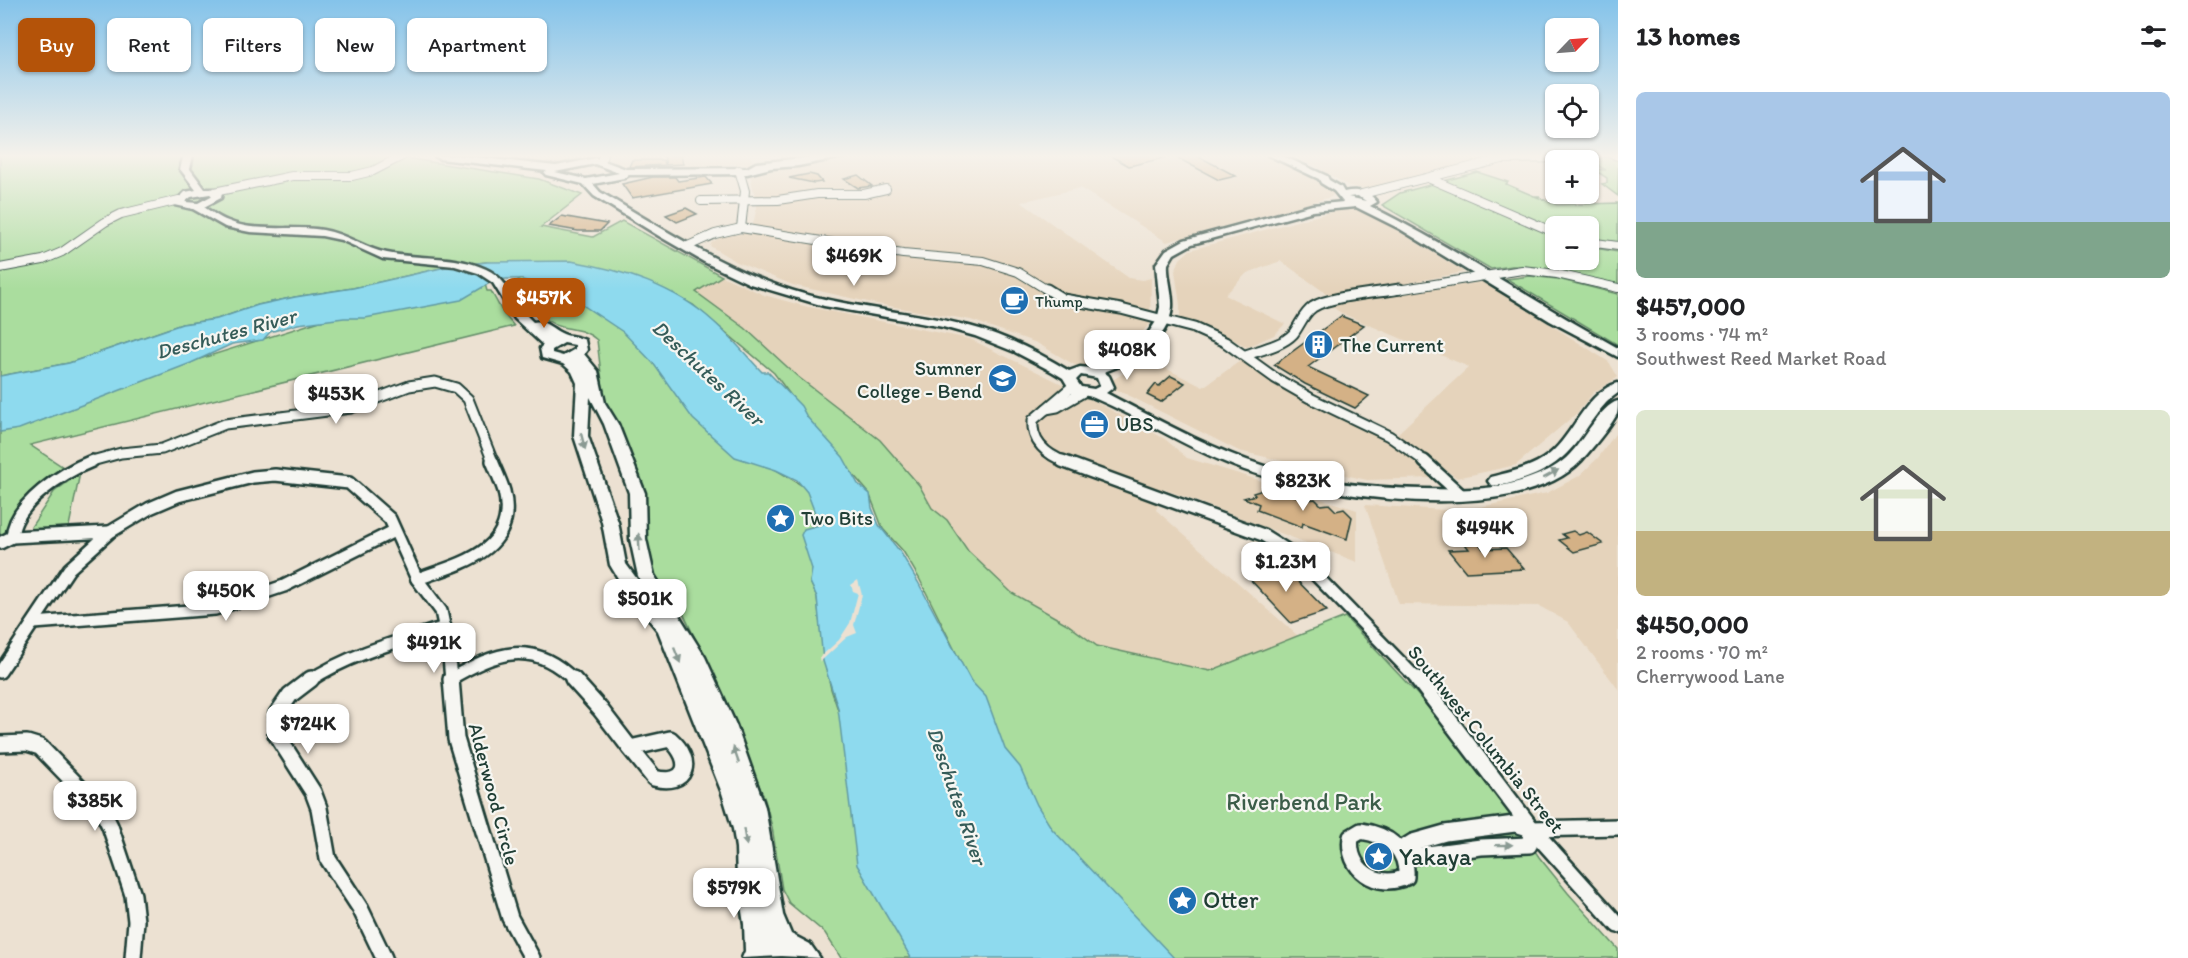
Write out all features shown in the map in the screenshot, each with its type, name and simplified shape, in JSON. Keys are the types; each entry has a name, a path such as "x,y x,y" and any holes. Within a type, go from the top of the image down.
{"main road":[{"path":"183,200 225,224 250,229 322,233 344,238 376,254 444,261 482,270 497,281 518,310 544,337 555,342"},
{"path":"195,206 208,200"},
{"path":"213,200 211,211 241,224 329,230 357,239 379,251 460,260 487,268 508,285 518,310"},
{"path":"608,200 728,263 783,285 828,297 920,313 980,327 1021,344 1209,450 1242,464 1290,478 1371,493 1457,491 1524,485 1566,466 1582,451 1618,405"},
{"path":"620,200 691,244"},
{"path":"1312,208 1333,200"},
{"path":"1163,320 1166,305 1162,264 1175,248 1195,240 1312,208 1354,200"},
{"path":"1359,200 1554,318 1618,361"},
{"path":"1361,200 1372,202 1404,227"},
{"path":"1554,318 1618,353"},
{"name":"Southwest Columbia Street","path":"1088,382 1117,369 1121,360 1148,341 1163,320"},
{"path":"573,339 581,344 581,350 572,356 554,359 546,355 544,351 555,342 573,339"},
{"path":"572,356 591,371 598,403 611,424 637,493 638,539 646,576 687,639 726,725 754,807 772,915 783,943"},
{"path":"572,356 584,384 581,436 610,522 618,565 665,627 741,820 756,924 755,956"},
{"path":"1457,491 1507,479 1550,460 1559,453 1601,398 1618,387"},
{"path":"755,956 765,948 783,943 794,946 808,958"}],"street":[{"path":"0,268 23,265 53,256 113,219 183,200"},
{"path":"700,201 780,200"},
{"path":"1372,202 1377,200"},
{"path":"1479,200 1545,228"},
{"path":"741,228 745,201"},
{"path":"691,244 715,234 741,228 925,257 983,261 1018,272 1063,299 1121,309 1207,333 1246,355 1275,378 1310,398 1389,436 1435,469 1457,491"},
{"path":"1599,243 1618,246"},
{"path":"1246,355 1283,341 1293,334 1307,312 1321,304 1512,270 1538,271 1618,288"},
{"path":"12,537 12,528 17,519 42,491 65,473 94,461 122,453 163,449 204,430 227,424 353,408 415,384 441,382 464,392 468,399 504,492 505,523 500,536 492,546 478,556 417,579"},
{"name":"Southwest Columbia Street","path":"1088,382 1057,407 1046,409 1033,420 1034,437 1045,451 1062,461 1263,535 1298,557 1418,679 1532,829 1618,925"},
{"name":"Alderwood Circle","path":"0,672 69,569 110,532 150,508 178,496 240,479 275,475 349,483 390,519 417,579 441,611 445,627 456,739 510,918 532,958"},
{"path":"34,623 215,609 236,604 277,588 394,531"},
{"path":"0,543 12,537 110,532"},
{"path":"384,958 357,902 328,859 314,795 276,734 276,722 279,708 288,696 303,683 363,656 445,627"},
{"path":"450,679 486,660 504,654 524,652 539,654 552,661 585,692 629,748"},
{"path":"0,744 27,743 40,747 103,812 134,895 136,921 133,958"},
{"path":"1403,854 1426,858 1491,846 1529,845 1532,829 1618,827"}],"shaded area":[{"path":"755,200 1031,200 1021,202 1129,278 1143,280 1151,278 1150,324 1125,349 1085,371 1037,343 971,320 877,304 793,285 737,262 710,246 712,242 722,237 746,233 753,224 757,207"},
{"path":"1099,200 1321,200 1167,242"},
{"path":"1349,207 1372,215 1464,272 1398,285 1327,294 1281,261 1247,273 1225,295 1285,324 1274,335 1247,347 1223,334 1180,318 1175,271 1180,259 1190,250"},
{"path":"722,276 764,295 804,306 970,339 1064,385 1165,439 1187,458 1357,510 1357,562 1164,489 1156,510 1298,636 1210,671 1097,646 1067,624 1012,593 968,551 947,520 932,508 919,485 880,440 797,376 745,328 695,291"},
{"path":"1483,282 1609,362 1618,377 1593,393 1577,413 1516,465 1457,478 1397,434 1469,367 1343,314 1329,305"},
{"path":"1147,359 1203,387 1243,359 1388,440 1407,453 1434,478 1367,480 1239,451 1106,384"},
{"path":"1618,430 1618,689 1568,622 1539,606 1399,604 1365,505 1461,511 1547,493 1579,476 1598,458"}],"green space":[{"name":"Riverbend Park","path":"0,200 576,200 541,227 593,237 622,221 722,276 696,292 745,328 797,376 880,440 919,485 932,508 947,520 968,551 1012,593 1067,624 1097,646 1210,671 1345,617 1418,695 1490,785 1539,857 1618,949 1618,958 1160,958 1036,814 919,578 903,551 883,529 869,493 827,444 774,373 693,305 672,294 486,262 450,266 353,288 258,305 217,319 182,324 69,363 0,376"},
{"path":"1390,200 1469,200 1545,233 1545,269 1512,266 1491,269 1382,205"},
{"path":"1487,200 1544,200 1545,204 1557,205 1618,203 1618,244 1599,241 1599,216 1545,216 1545,225"},
{"path":"1599,249 1618,252 1618,284 1550,270 1599,270"},
{"path":"1530,276 1558,279 1618,294 1618,345 1507,279"},
{"path":"533,277 617,320 753,456 808,489 826,521 810,582 817,597 823,653 831,689 921,958 841,958 825,933 789,903 782,889 772,827 765,800 726,704 676,598 654,578 646,555 644,500 605,407 597,340 585,332 554,324 540,315 529,302 518,279 513,278"},
{"path":"485,284 487,291 491,291 503,313 514,326 30,445 66,469 0,538 0,422 320,321"},
{"path":"80,473 68,531 32,529 31,527 54,492"}],"water":[{"name":"Deschutes River","path":"571,261 609,269 647,281 699,309 762,372 768,372 801,406 807,417 843,457 858,484 870,494 872,508 879,525 901,553 971,681 986,697 1005,749 1020,767 1037,805 1052,829 1174,958 911,958 857,865 838,708 823,661 817,597 810,582 812,569 801,535 804,529 826,521 823,516 815,513 807,492 797,480 776,470 735,457 693,419 653,363 623,332 569,296 546,286 519,279 506,279 493,281 461,300 365,318 344,318 298,324 270,332 263,340 232,344 191,363 19,429 0,432 0,376 69,363 182,324 217,319 258,305 295,297 353,288 450,266 487,262"}],"pier":[{"path":"858,580 862,595 854,625 857,633 847,637 820,662 819,658 839,640 850,623 858,593 853,591 851,585"}],"building":[{"path":"686,208 697,214 677,222 666,215"},
{"path":"562,216 607,224 600,231 578,231 549,226"},
{"name":"The Current","path":"1341,316 1364,325 1308,367 1369,396 1355,408 1305,384 1274,365"},
{"path":"1171,376 1185,383 1161,402 1147,395 1156,384 1159,386"},
{"path":"1264,486 1307,500 1315,499 1321,505 1329,504 1336,511 1344,509 1352,517 1347,539 1303,523 1302,527 1257,510 1259,504 1244,498 1255,495 1253,493 1263,490"},
{"path":"1573,531 1579,535 1587,532 1603,544 1574,552 1559,540 1567,538 1562,534"},
{"path":"1479,543 1483,549 1506,548 1524,569 1466,572 1448,550 1469,549 1465,544"},
{"path":"1280,563 1327,611 1291,623 1245,574"}],"place":[{"name":"Thump","path":"1014,301"},
{"name":"The Current","path":"1319,345"},
{"name":"Sumner College - Bend","path":"1003,379"},
{"name":"UBS","path":"1095,424"},
{"name":"Two Bits","path":"780,518"},
{"name":"Yakaya","path":"1378,857"},
{"name":"Otter","path":"1182,900"}]}
